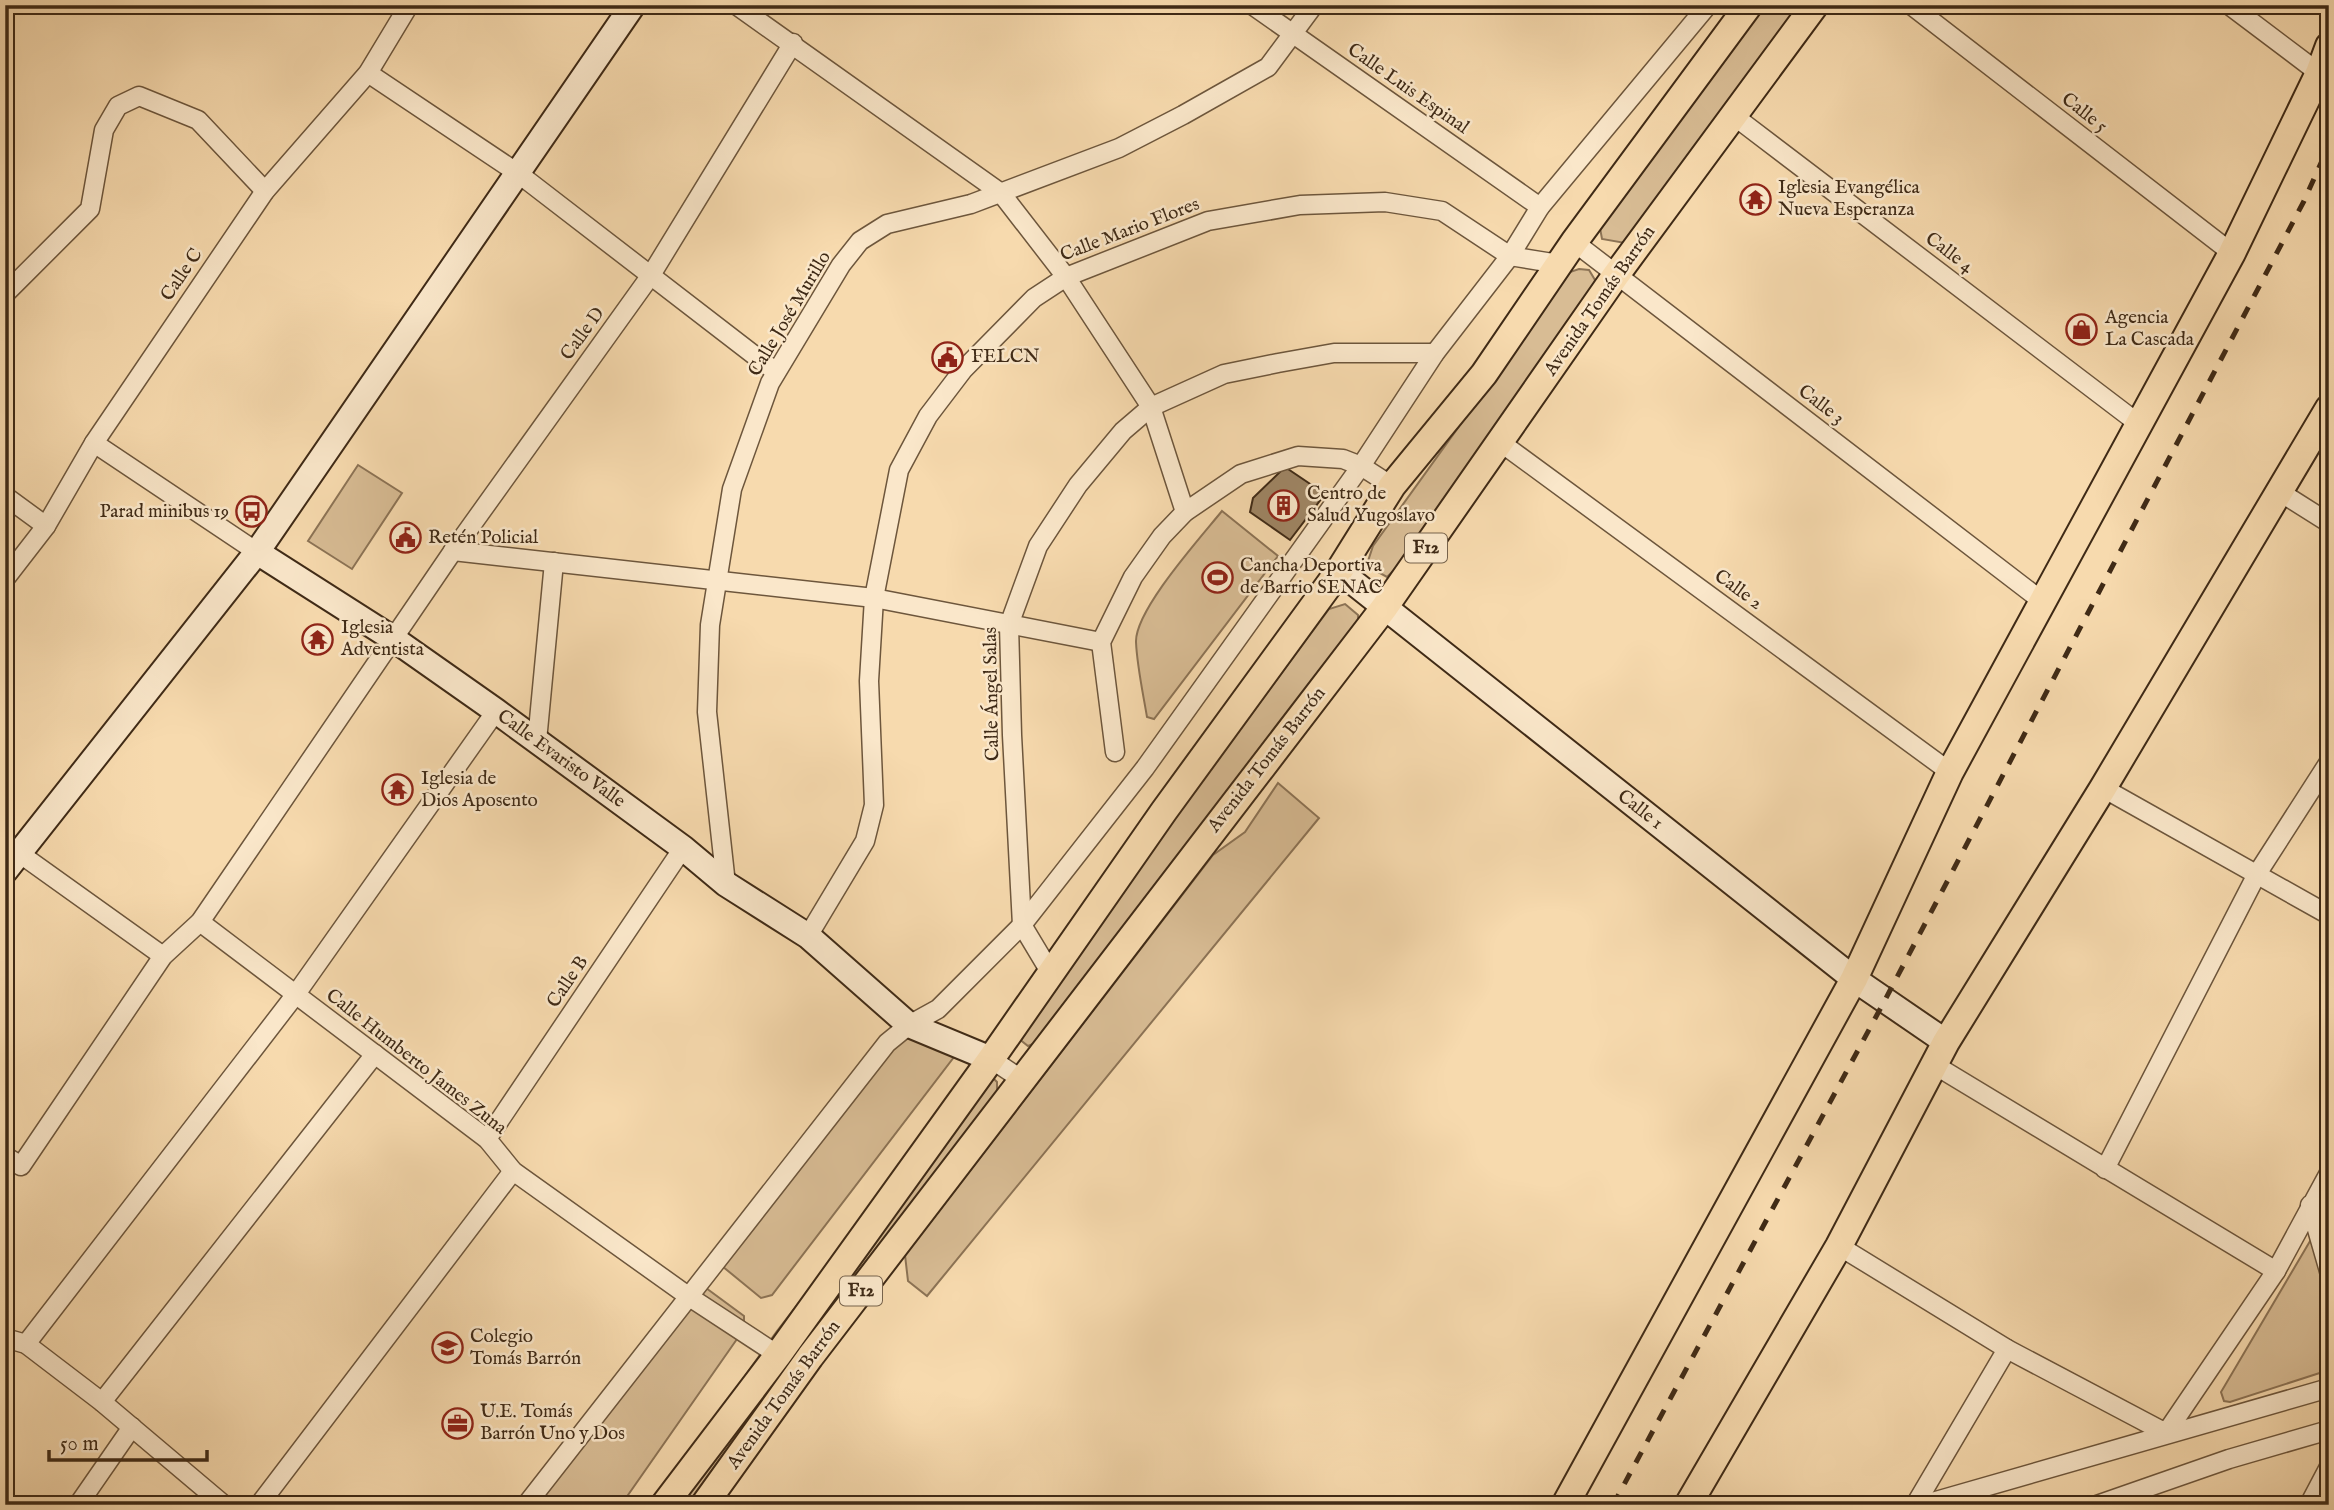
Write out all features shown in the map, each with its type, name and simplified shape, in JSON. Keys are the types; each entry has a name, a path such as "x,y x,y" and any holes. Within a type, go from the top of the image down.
{"main road":[{"name":"Avenida Tomás Barrón","path":"664,1505 778,1355 1052,975 1164,811 1339,571 1392,486 1485,373 1574,242 1749,5"},
{"name":"Avenida Tomás Barrón","path":"704,1505 810,1357 1384,608 1616,275 1815,5"},
{"path":"1565,1505 1854,979 1950,772 2232,253 2319,73 2329,46"},
{"path":"1688,1505 1839,1246 1940,1053 2103,788 2329,408"}],"street":[{"name":"Calle C","path":"5,579 46,526 94,443 265,191 368,73 409,5"},
{"path":"163,956 10,855 257,551 634,5"},
{"path":"736,5 1001,193 1066,277 1151,407 1185,512"},
{"name":"Calle Luis Espinal","path":"1252,5 1540,207"},
{"name":"Calle José Murillo","path":"726,884 707,712 710,625 732,489 776,372 841,265 860,242 887,224 971,204 1001,193 1119,148 1183,115 1268,67 1314,5"},
{"path":"526,1505 887,1044 909,1025 938,1009 1022,926 1145,768 1361,466 1435,353 1510,256 1540,207 1708,5"},
{"name":"Calle 5","path":"1911,5 2232,253"},
{"path":"2228,5 2319,73"},
{"name":"Calle D","path":"5,1156 21,1166 163,956 200,922 395,640 453,551 651,275 793,43"},
{"path":"368,73 519,174 776,372"},
{"path":"5,294 90,209 104,130 118,106 139,96 198,120 265,191"},
{"name":"Calle 4","path":"1734,116 2139,424"},
{"name":"Calle Mario Flores","path":"808,936 865,841 874,805 869,681 874,598 900,470 928,416 963,370 1034,298 1066,277 1208,221 1300,205 1385,202 1442,211 1510,256 1559,264"},
{"name":"Calle 3","path":"1574,242 2042,601"},
{"name":"Calle Ángel Salas","path":"1052,975 1022,926 1009,625 1038,546 1078,485 1123,431 1151,407 1224,374 1278,363 1334,353 1435,353"},
{"name":"Calle 2","path":"1500,442 1950,772"},
{"name":"Calle Evaristo Valle","path":"94,443 395,640 496,711 683,848 726,884 808,936 909,1025 991,1059 1021,1079"},
{"path":"1115,752 1101,642 1133,577 1162,536 1185,512 1241,474 1298,456 1343,459 1361,466 1392,486"},
{"path":"2280,492 2329,523"},
{"path":"5,496 46,526"},
{"path":"453,551 874,598 1101,642"},
{"path":"537,741 554,562"},
{"name":"Calle 1","path":"1339,571 1854,979 1940,1053"},
{"path":"26,1344 296,995 496,711"},
{"path":"2105,1169 2257,874 2329,762"},
{"path":"2103,788 2329,915"},
{"name":"Calle B","path":"487,1139 683,848"},
{"name":"Calle Humberto James Zuna","path":"200,922 487,1139 513,1171 688,1296 778,1355"},
{"path":"1940,1053 2105,1169 2276,1271"},
{"path":"102,1402 375,1054"},
{"path":"259,1505 513,1171"},
{"path":"2166,1433 2276,1271 2329,1173"},
{"path":"2310,1205 2329,1271"},
{"path":"1839,1246 2007,1349 2166,1433"},
{"path":"5,1338 26,1344 102,1402 225,1505"},
{"path":"1915,1505 2007,1349"},
{"path":"1922,1505 2329,1388"},
{"path":"78,1505 132,1427"},
{"path":"2097,1505 2229,1459 2329,1430"},
{"path":"2309,1505 2329,1467"}],"shaded area":[{"path":"1765,5 1803,5 1625,243 1602,239 1600,228 1603,220"},
{"path":"1589,270 1595,280 1593,291 1397,567 1387,577 1376,571 1368,561 1373,546 1570,272"},
{"path":"358,465 402,493 352,569 308,541"},
{"path":"1222,511 1278,556 1154,719 1147,717 1136,642 1139,628 1157,593"},
{"path":"1345,604 1358,615 1358,625 1038,1042 1028,1046 1014,1035 1329,609"},
{"path":"1278,783 1319,818 927,1296 908,1281 905,1255 1213,855 1245,832"},
{"path":"896,1027 946,1047 954,1057 772,1295 761,1298 722,1266"},
{"path":"991,1076 997,1082 997,1092 780,1378 690,1505 653,1505 777,1331 971,1081"},
{"path":"2316,1231 2329,1248 2329,1370 2230,1402 2224,1401 2221,1392"},
{"path":"706,1288 744,1316 744,1329 621,1505 535,1505"}],"building":[{"name":"Centro de Salud Yugoslavo","path":"1285,467 1325,494 1290,540 1250,512 1253,498"}],"railway":[{"path":"1613,1505 1885,1000 2304,201 2329,145"}],"place":[{"name":"Iglesia Evangélica Nueva Esperanza","path":"1755,199"},
{"name":"Agencia La Cascada","path":"2082,329"},
{"name":"FELCN","path":"948,357"},
{"name":"Centro de Salud Yugoslavo","path":"1284,505"},
{"name":"Parad minibus 19","path":"252,512"},
{"name":"Retén Policial","path":"405,538"},
{"name":"Cancha Deportiva de Barrio SENAC","path":"1217,577"},
{"name":"Iglesia Adventista","path":"318,639"},
{"name":"Iglesia de Dios Aposento","path":"398,790"},
{"name":"Colegio Tomás Barrón","path":"447,1348"},
{"name":"U.E. Tomás Barrón Uno y Dos","path":"457,1423"}]}
